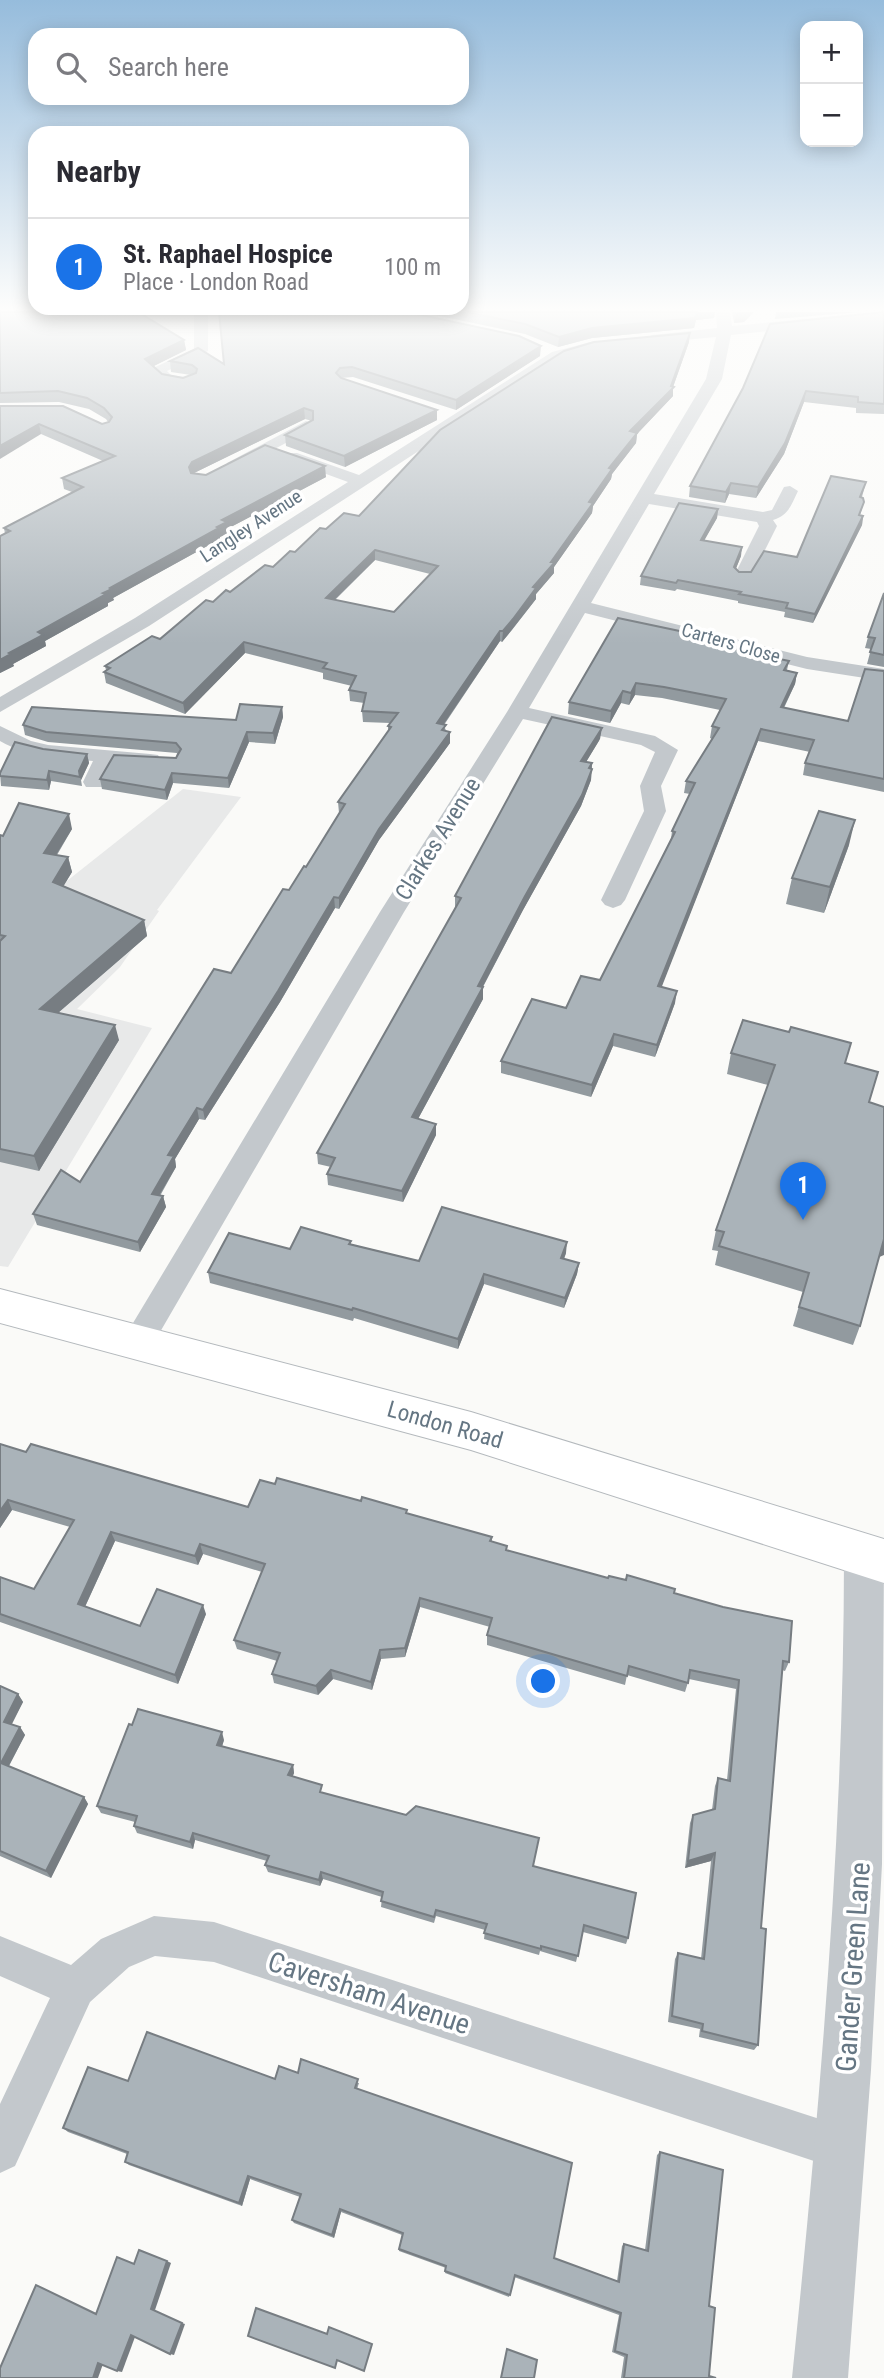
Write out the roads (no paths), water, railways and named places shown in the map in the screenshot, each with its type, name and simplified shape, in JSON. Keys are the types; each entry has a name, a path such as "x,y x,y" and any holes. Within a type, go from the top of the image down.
{"highway":[{"name":"London Road","path":"0,1306 471,1431 874,1558"}],"street":[{"name":"Langley Avenue","path":"0,706 131,628 452,423"},
{"name":"Clarkes Avenue","path":"138,1342 398,902 517,712 688,423"},
{"path":"223,469 306,426"},
{"path":"266,447 361,481"},
{"path":"644,498 764,518 779,513 790,491"},
{"path":"744,574 768,526 764,518"},
{"name":"Carters Close","path":"580,606 637,617 790,659 884,675"},
{"path":"517,712 648,740 667,750 649,787 655,811 613,901"},
{"path":"0,732 24,746 106,757 169,761"},
{"path":"94,782 106,757"},
{"name":"Gander Green Lane","path":"820,2378 841,2148 861,1846 866,1669 874,1558"},
{"name":"Caversham Avenue","path":"0,2151 76,1988 115,1953 154,1937 214,1942 841,2148"},
{"path":"0,1956 76,1988"}],"place":[{"name":"St. Raphael Hospice","path":"803,1220"}]}
